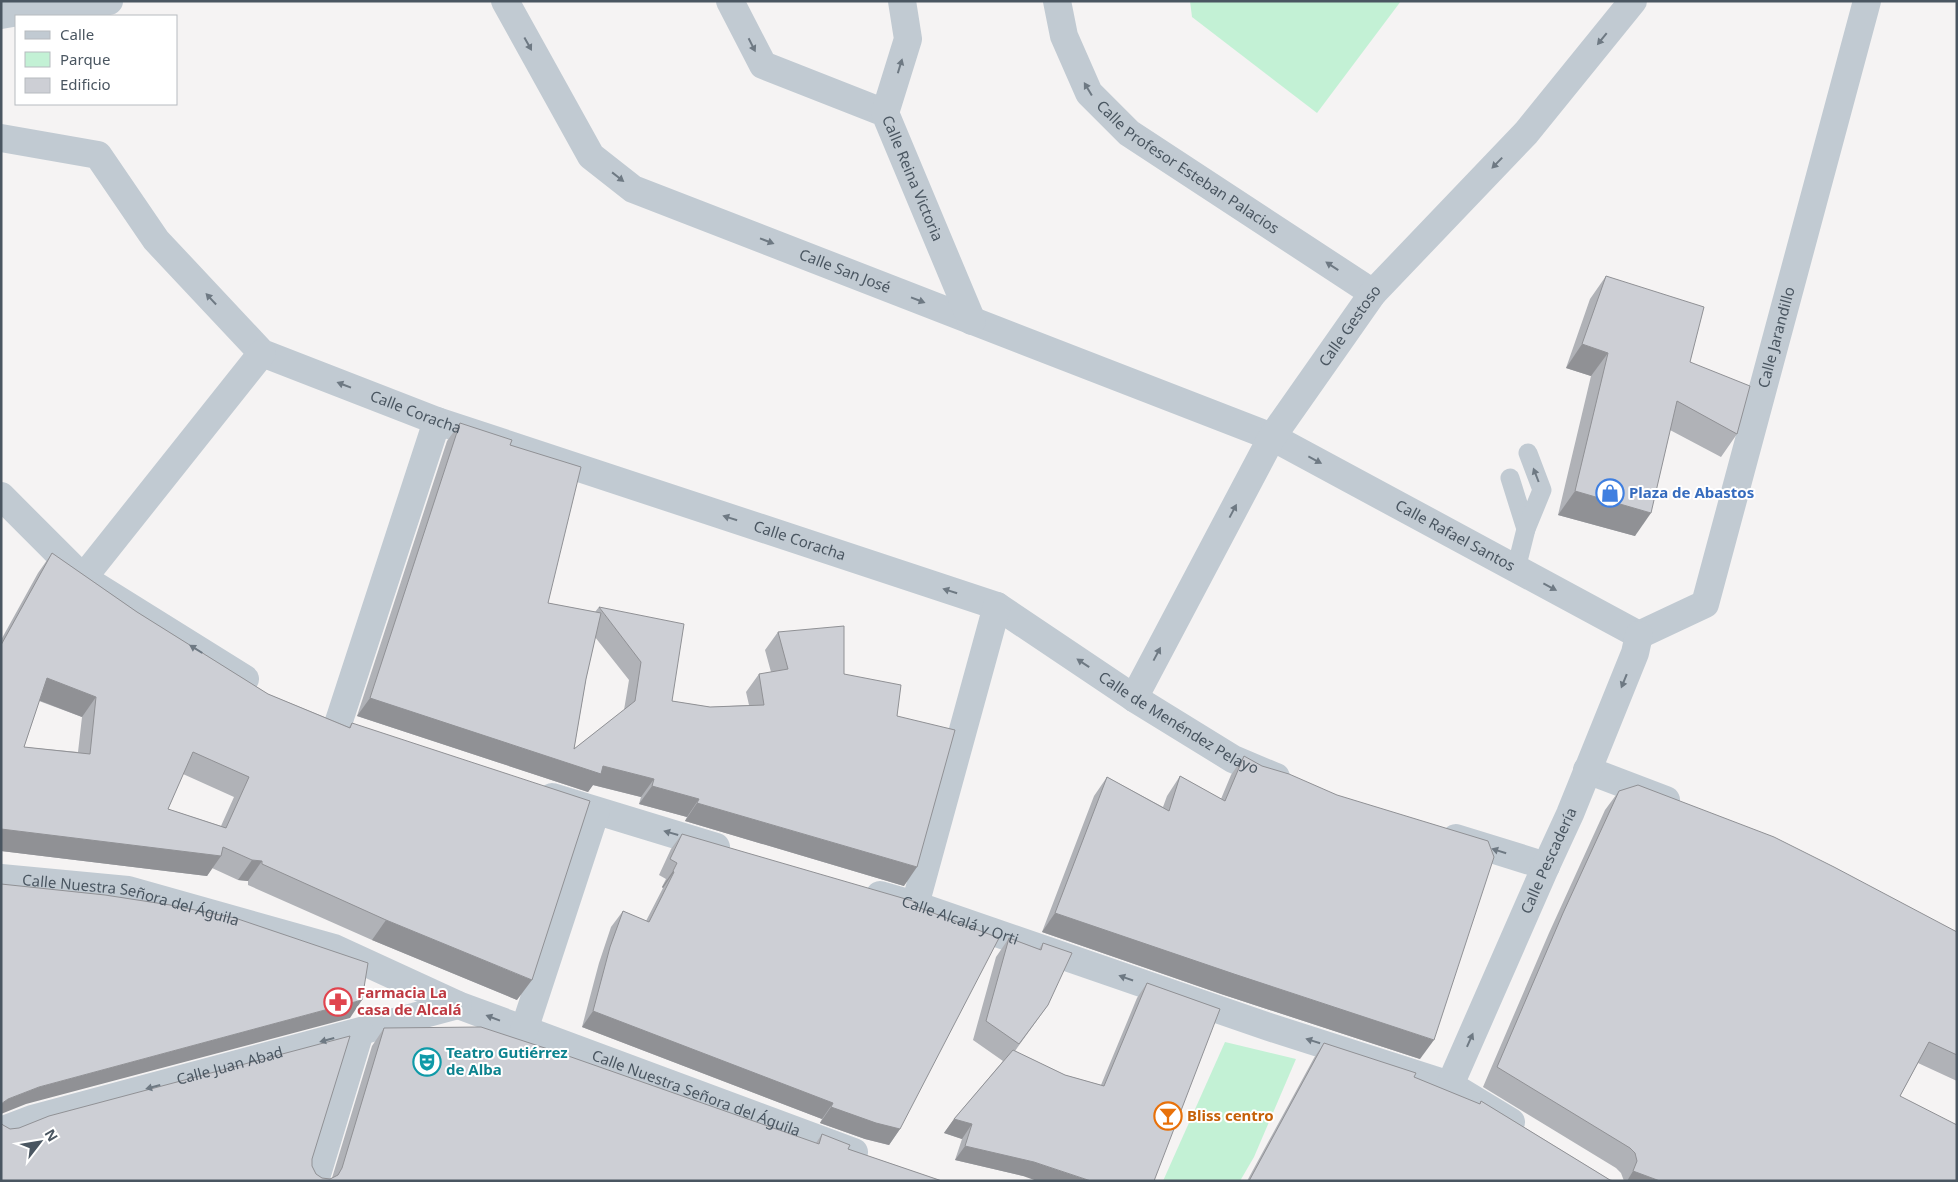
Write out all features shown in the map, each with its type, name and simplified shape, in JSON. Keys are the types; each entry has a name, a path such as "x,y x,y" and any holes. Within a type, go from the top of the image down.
{"street":[{"path":"1,16 44,4 109,1"},
{"name":"Calle San José","path":"505,1 591,156 634,189 1272,437"},
{"name":"Calle Reina Victoria","path":"730,1 763,65 885,113 972,321"},
{"path":"885,113 908,39 902,1"},
{"name":"Calle Profesor Esteban Palacios","path":"1057,1 1064,36 1089,93 1129,133 1373,293"},
{"name":"Calle Gestoso","path":"1134,698 1272,437 1373,293 1526,133 1632,1"},
{"name":"Calle Jarandillo","path":"1639,635 1705,604 1867,1"},
{"name":"Calle Coracha","path":"1,138 98,155 156,240 262,353 437,421 997,606"},
{"path":"83,578 262,353"},
{"path":"337,726 437,421"},
{"name":"Calle Rafael Santos","path":"1272,437 1639,635"},
{"path":"1,496 83,578 268,694"},
{"path":"915,905 997,606"},
{"name":"Calle de Menéndez Pelayo","path":"997,606 1134,698 1233,759 1302,788"},
{"name":"Calle Pescadería","path":"1450,1085 1563,831 1635,653 1639,635"},
{"path":"310,718 365,736"},
{"path":"1588,770 1688,807"},
{"path":"531,790 737,853"},
{"path":"524,1030 596,811"},
{"path":"1432,831 1546,866"},
{"name":"Calle Nuestra Señora del Águila","path":"1,878 128,890 334,948 458,1005 877,1160"},
{"name":"Calle Alcalá y Orti","path":"858,889 915,905 1260,1024 1450,1085 1533,1135"},
{"name":"Calle Juan Abad","path":"1,1131 32,1119 458,1005"},
{"path":"315,1181 360,1032"}],"lane":[{"path":"1516,569 1526,529 1542,490 1528,453"},
{"path":"1510,478 1526,529"}],"green space":[{"path":"1190,1 1401,1 1317,113 1192,17"},
{"path":"1225,1042 1296,1059 1254,1157 1240,1181 1163,1181"}],"building":[{"path":"1606,276 1704,307 1690,362 1750,386 1737,434 1677,401 1651,513 1575,491 1608,353 1582,344"},
{"path":"460,423 512,440 510,445 581,467 548,603 601,613 586,679 574,749 635,701 641,662 599,607 684,624 672,701 710,707 764,705 759,674 788,669 778,632 844,626 844,674 901,685 897,716 955,730 917,867 697,803 699,799 652,786 654,779 603,766 601,774 370,698"},
{"path":"52,553 137,612 268,694 350,728 352,723 590,801 532,980 386,920 262,864 262,861 252,860 223,847 221,856 1,829 1,645","holes":["47,678 96,697 90,754 24,747","193,752 249,777 226,828 168,809"]},
{"path":"1244,756 1262,766 1289,774 1337,795 1488,841 1494,857 1434,1040 1055,913 1107,777 1169,811 1180,776 1225,801"},
{"path":"1638,785 1774,837 1957,932 1957,1055 1929,1042 1900,1096 1957,1125 1957,1181 1660,1181 1633,1171 1637,1161 1635,1153 1630,1148 1497,1067 1563,913 1619,791"},
{"path":"682,834 916,902 915,906 999,938 900,1129 876,1123 831,1107 833,1103 593,1011 610,947 623,911 649,922 674,872 677,863 670,859"},
{"path":"1,884 105,895 235,918 368,963 362,1000 39,1087 8,1099 1,1104"},
{"path":"1009,938 1041,950 1043,943 1072,953 1048,1005 1019,1044 986,1021"},
{"path":"1147,983 1220,1009 1154,1181 1091,1181 1034,1162 965,1146 972,1124 954,1119 1013,1050 1065,1075 1104,1086"},
{"path":"481,1027 819,1144 822,1134 850,1145 848,1149 942,1181 1,1181 1,1123 10,1129 19,1128 49,1116 350,1036 312,1159 312,1166 316,1174 322,1178 330,1179 338,1175 342,1168 384,1028"},
{"path":"1324,1043 1416,1073 1414,1077 1480,1104 1481,1101 1614,1181 1249,1181"}],"place":[{"name":"Plaza de Abastos","path":"1610,493"},
{"name":"Farmacia La casa de Alcalá","path":"338,1002"},
{"name":"Teatro Gutiérrez de Alba","path":"427,1062"},
{"name":"Bliss centro","path":"1168,1116"}]}
